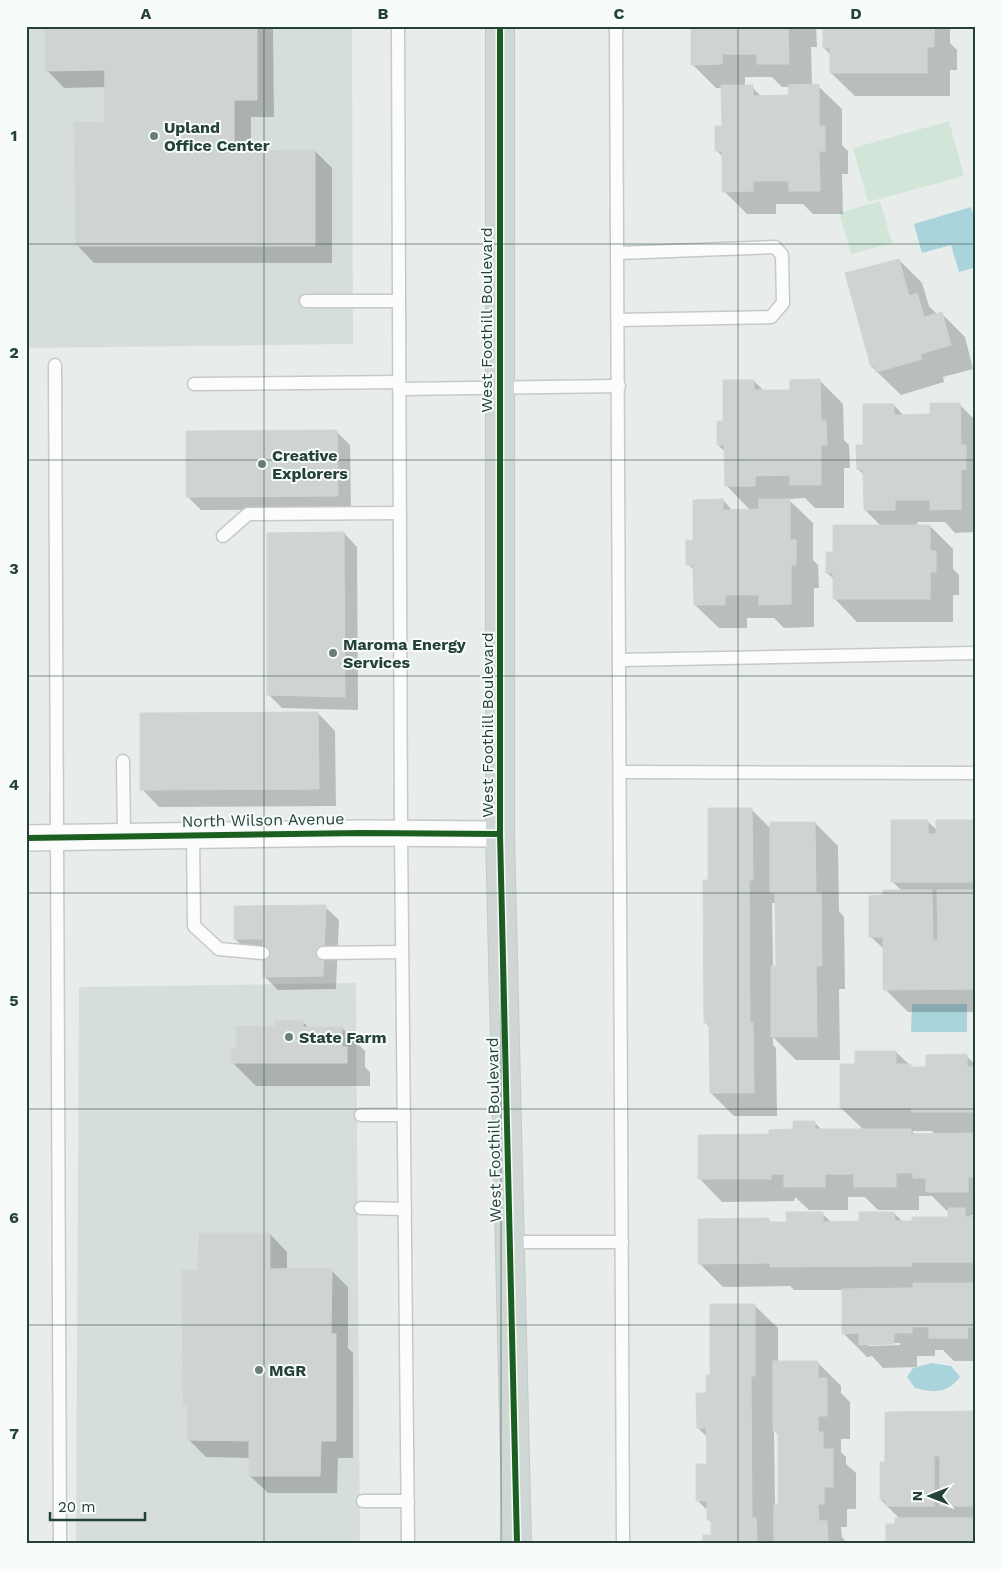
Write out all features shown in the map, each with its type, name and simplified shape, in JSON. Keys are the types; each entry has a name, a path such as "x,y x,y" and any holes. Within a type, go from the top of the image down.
{"main road":[{"name":"West Foothill Boulevard","path":"500,26 500,834 517,1543"}],"street":[{"name":"North Wilson Avenue","path":"26,838 193,835 500,834"}],"lane":[{"path":"398,26 401,834 408,1543"},
{"path":"616,26 623,1543"},
{"path":"618,253 775,247 782,255 783,303 771,317 618,320"},
{"path":"306,301 399,301"},
{"path":"55,365 60,1543"},
{"name":"West Foothill Boulevard","path":"194,384 500,388 619,386"},
{"path":"223,536 248,514 400,513"},
{"path":"619,660 976,653"},
{"path":"123,761 124,836"},
{"path":"620,772 976,773"},
{"path":"193,835 194,926 219,948 263,953"},
{"path":"323,953 402,952"},
{"path":"361,1115 404,1115"},
{"path":"361,1208 405,1209"},
{"name":"West Foothill Boulevard","path":"510,1242 622,1242"},
{"path":"363,1502 408,1502"}],"shaded area":[{"path":"26,26 352,26 353,344 26,348"},
{"path":"356,983 360,1543 76,1543 79,987"}],"green space":[{"path":"949,121 964,176 868,202 853,148"},
{"path":"880,201 892,243 851,254 839,213"}],"water":[{"path":"971,207 976,222 976,267 959,272 951,245 922,253 914,224"},
{"path":"912,1004 967,1004 967,1032 911,1032"},
{"path":"932,1363 951,1366 960,1377 950,1387 940,1391 915,1388 907,1377 913,1368"}],"building":[{"name":"Upland Office Center","path":"45,26 257,26 257,100 234,100 234,151 315,150 315,246 76,246 74,122 104,122 105,70 45,71"},
{"path":"691,26 788,26 789,64 757,64 757,54 722,54 722,64 691,65"},
{"path":"934,26 934,47 927,47 927,73 830,73 830,48 823,48 823,27"},
{"path":"819,84 819,126 825,126 825,151 819,151 820,191 789,191 789,181 753,181 753,191 722,192 722,151 715,151 715,126 722,126 721,85 753,85 753,96 789,95 788,85"},
{"path":"899,259 909,296 917,293 924,317 942,312 951,345 920,354 922,359 876,372 875,366 871,367 845,273"},
{"path":"820,379 821,421 826,421 827,445 821,445 821,485 790,485 790,475 755,476 755,486 725,486 724,445 717,445 717,421 723,421 723,380 754,380 754,390 790,390 790,380"},
{"path":"930,403 960,403 961,445 966,445 966,469 961,470 961,509 930,510 930,500 895,500 895,510 864,510 863,469 857,470 856,445 863,445 863,404 894,404 894,415 930,414"},
{"name":"Creative Explorers","path":"337,430 338,496 186,497 186,431"},
{"path":"723,499 723,510 759,509 759,499 790,499 790,540 796,540 796,565 791,565 791,604 759,605 759,595 725,595 725,605 694,605 693,565 686,565 686,540 693,540 693,500"},
{"path":"833,525 930,525 930,551 936,551 936,572 930,572 930,599 833,599 833,573 826,573 826,552 833,552"},
{"path":"344,532 345,697 267,695 267,533"},
{"path":"318,712 319,789 140,790 140,713"},
{"path":"708,808 752,808 753,880 749,880 750,1023 753,1023 754,1093 710,1093 709,1023 704,1023 703,880 708,880"},
{"path":"891,820 928,820 928,834 936,834 936,820 976,820 975,882 891,882"},
{"path":"770,822 815,822 816,893 821,893 822,966 816,966 817,1037 771,1037 771,966 776,966 775,893 770,893"},
{"path":"883,890 932,890 933,940 938,940 937,890 976,890 976,989 883,990 883,937 869,937 869,896 883,895"},
{"path":"326,905 323,976 263,977 263,939 234,939 234,906"},
{"name":"State Farm","path":"303,1020 303,1027 342,1027 342,1047 347,1047 347,1063 231,1063 231,1048 236,1048 236,1026 275,1026 275,1021"},
{"path":"855,1051 896,1051 896,1064 911,1064 911,1067 926,1067 926,1055 967,1054 967,1067 976,1067 976,1112 912,1112 911,1108 840,1108 840,1064 855,1064"},
{"path":"793,1121 815,1121 815,1129 911,1129 911,1134 976,1133 976,1177 968,1177 968,1192 926,1192 926,1178 913,1178 913,1173 896,1173 896,1187 854,1187 854,1174 825,1174 825,1187 784,1187 784,1174 771,1174 771,1179 698,1179 698,1135 769,1134 769,1130 793,1129"},
{"path":"948,1208 965,1208 965,1217 976,1217 976,1262 912,1262 912,1266 770,1267 770,1263 698,1264 698,1219 769,1218 769,1222 787,1222 786,1212 823,1212 823,1222 859,1221 859,1212 894,1212 895,1221 912,1221 912,1217 948,1217"},
{"name":"MGR","path":"199,1233 270,1233 270,1269 332,1268 331,1334 336,1334 336,1441 321,1441 320,1476 249,1476 249,1441 187,1440 187,1405 183,1405 182,1270 198,1270"},
{"path":"913,1283 976,1283 976,1327 967,1327 968,1338 929,1338 929,1327 912,1327 912,1333 894,1333 894,1344 859,1345 859,1333 842,1334 842,1289 913,1288"},
{"path":"710,1304 755,1304 755,1376 751,1376 752,1518 756,1518 757,1543 703,1543 703,1535 711,1535 711,1520 707,1520 707,1501 696,1501 696,1464 707,1464 706,1428 697,1428 696,1393 706,1393 706,1375 710,1375"},
{"path":"773,1361 818,1361 818,1378 827,1378 827,1416 818,1416 818,1432 823,1432 823,1449 833,1449 833,1487 824,1487 824,1504 818,1504 819,1521 827,1521 828,1543 774,1543 774,1505 778,1505 778,1431 773,1431"},
{"path":"976,1411 976,1506 940,1506 940,1456 934,1456 934,1506 886,1506 886,1500 880,1500 880,1462 885,1462 885,1412"},
{"path":"895,1518 975,1518 976,1543 886,1543 886,1524 895,1524"}],"cycle path":[{"path":"500,26 500,834 517,1543"},
{"path":"26,838 362,833 500,834"}],"place":[{"name":"Upland Office Center","path":"154,136"},
{"name":"Creative Explorers","path":"262,464"},
{"name":"Maroma Energy Services","path":"333,653"},
{"name":"State Farm","path":"289,1037"},
{"name":"MGR","path":"259,1370"}]}
